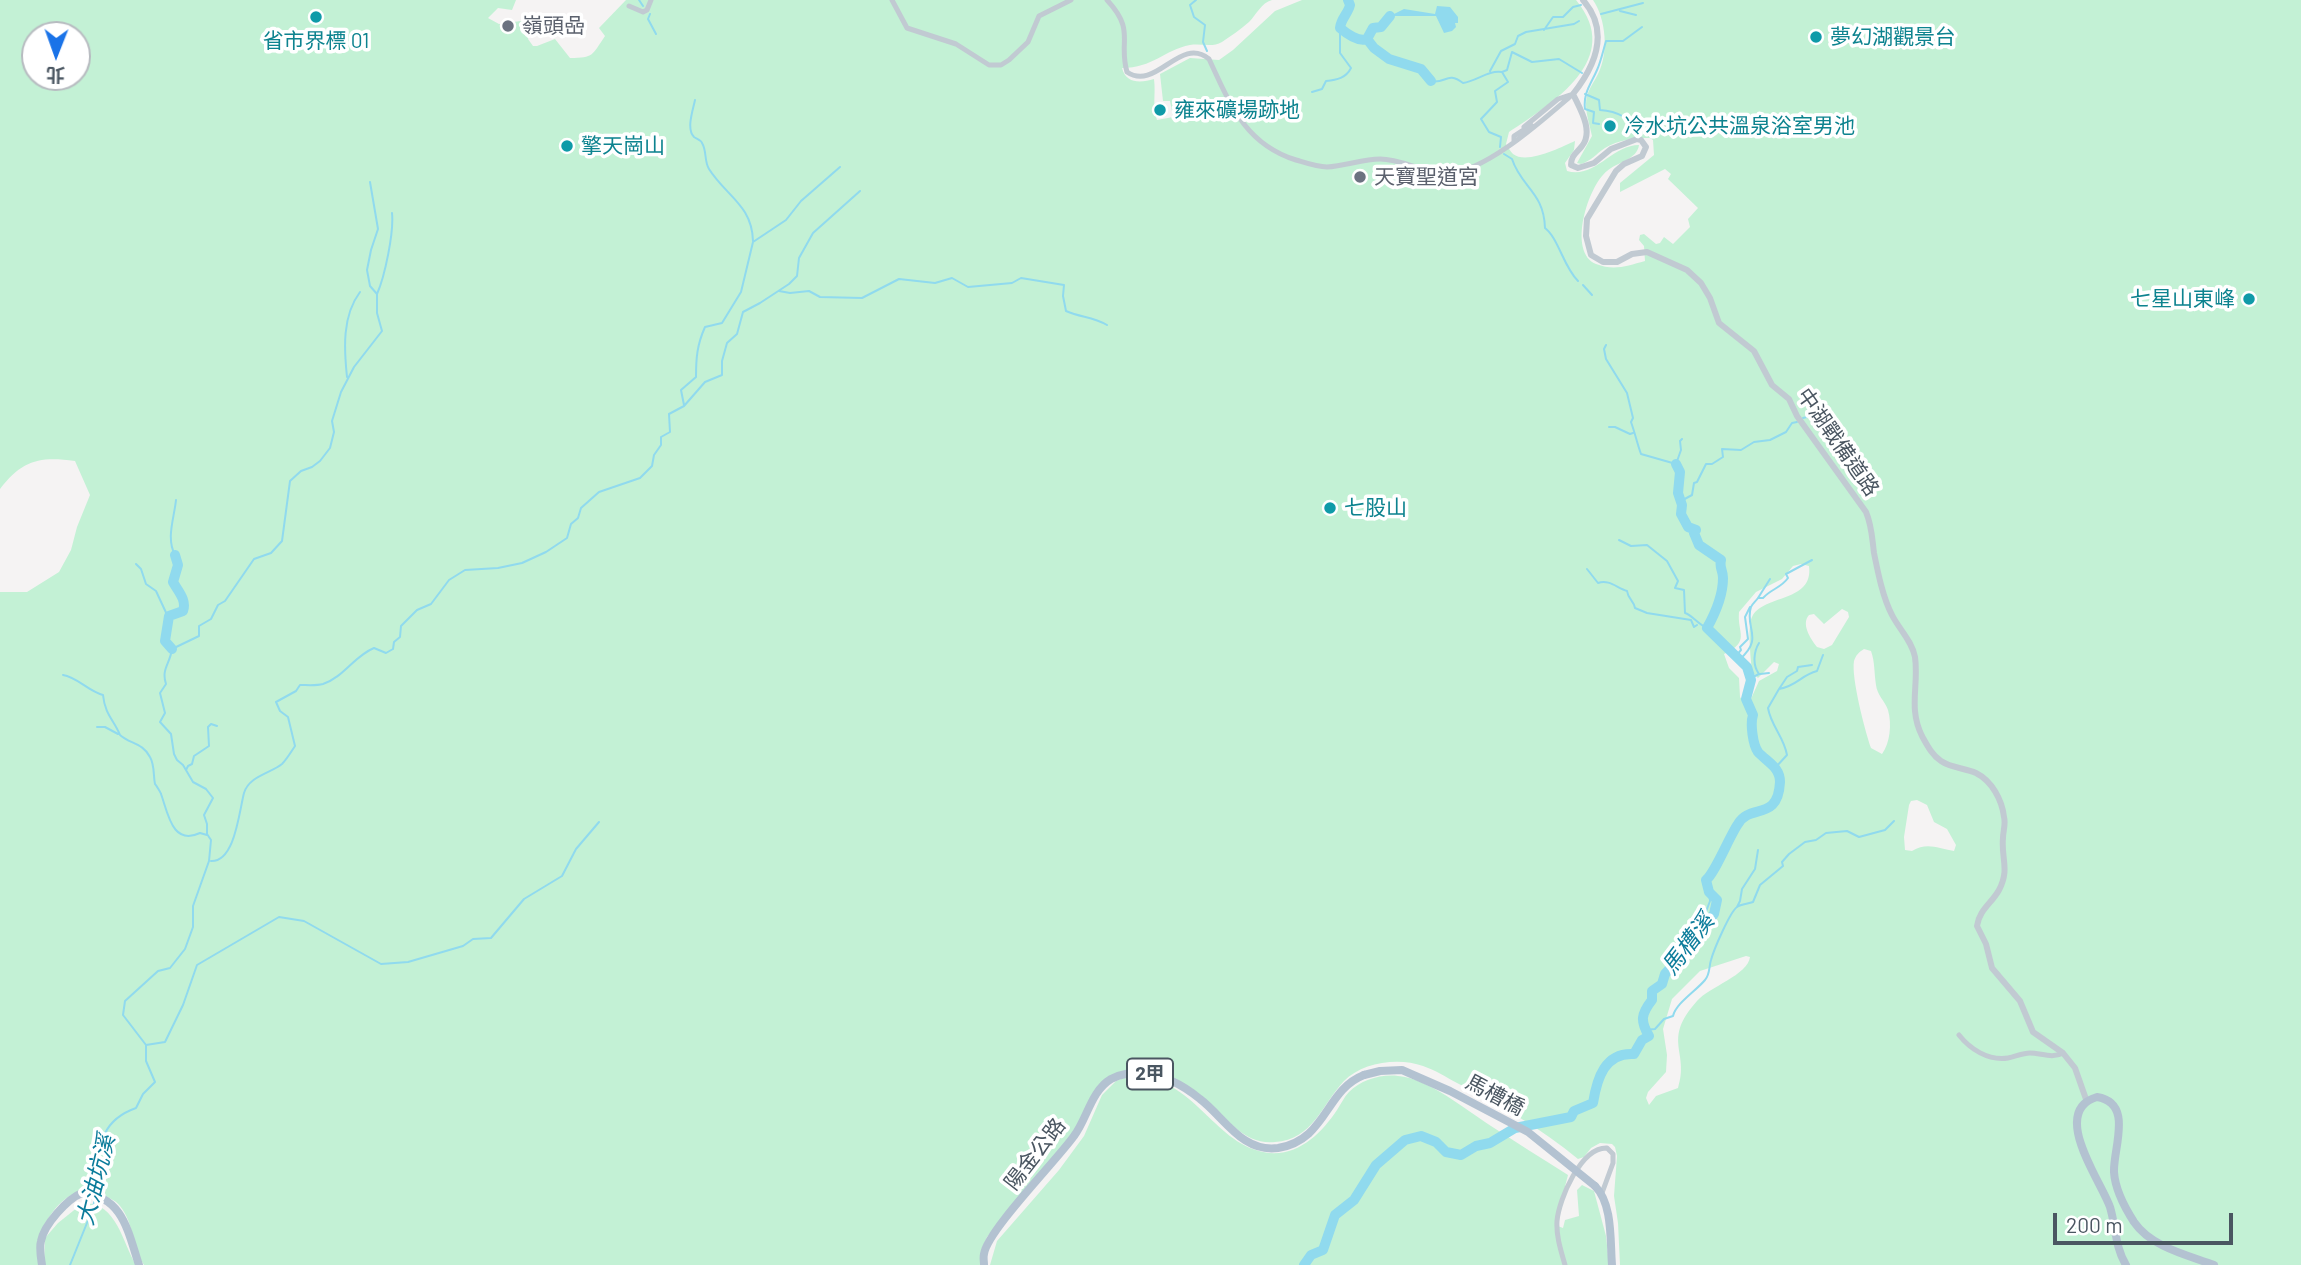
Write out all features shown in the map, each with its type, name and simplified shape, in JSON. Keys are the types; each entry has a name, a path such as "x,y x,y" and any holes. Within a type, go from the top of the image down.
{"main road":[{"name":"馬槽橋","path":"1364,1075 1402,1070 1431,1082 1528,1132 1602,1193"},
{"name":"陽金公路","path":"984,1265 984,1254 994,1233 1076,1134 1097,1092 1111,1079 1131,1073 1144,1073 1177,1082 1202,1100 1242,1139 1263,1148 1275,1148 1295,1144 1312,1132 1342,1090 1364,1075"},
{"path":"2126,1265 2118,1248 2111,1209 2076,1129 2080,1110 2087,1102 2097,1097 2110,1103 2121,1123 2114,1172 2122,1198 2134,1222 2153,1240 2214,1265"},
{"path":"42,1265 41,1241 46,1230 64,1204 82,1193 100,1197 115,1205 126,1221 139,1265"},
{"path":"1602,1193 1607,1211 1612,1265"}],"street":[{"path":"629,6 643,12 647,10 651,0"},
{"path":"892,0 892,5 907,28 956,44 985,64 996,66 1009,60 1023,48 1039,16 1072,0"},
{"path":"1107,0 1126,32 1127,72 1133,76 1146,75 1188,52 1203,54 1209,59 1231,104 1250,131 1277,154 1326,167 1383,159 1447,173 1458,172 1485,160 1514,141 1573,94 1588,75 1598,32 1594,13 1583,0"},
{"path":"1514,141 1513,135 1527,123 1558,99 1573,94"},
{"path":"1514,141 1514,136 1519,132 1573,94"},
{"name":"中湖戰備道路","path":"1573,94 1587,129 1583,146 1571,158 1573,167 1594,163 1611,149 1637,139 1646,147 1642,156 1616,171 1587,219 1586,236 1591,255 1603,262 1617,262 1632,254 1647,252 1687,270 1701,283 1719,323 1754,351 1772,386 1789,399 1797,416 1866,512 1872,526 1874,553 1888,604 1915,654 1917,678 1913,700 1921,734 1941,761 1976,773 1985,780 1994,789 2002,805 2005,820 2002,840 2006,870 1997,893 1982,911 1977,926 1986,944 1992,968 2020,1001 2033,1032 2063,1053 2075,1068 2087,1102"},
{"path":"1519,132 1527,123"},
{"path":"1959,1035 1968,1046 1981,1054 2004,1059 2027,1053 2057,1056 2063,1053"},
{"path":"1565,1265 1557,1234 1557,1219 1570,1181 1595,1149 1607,1147 1613,1154 1613,1163 1602,1193"}],"green space":[{"path":"0,0 516,0 512,10 498,8 488,18 499,24 528,20 528,39 533,46 555,39 570,58 588,56 595,51 605,36 599,28 626,0 1272,0 1262,6 1246,25 1218,44 1181,47 1142,65 1122,68 1130,80 1154,79 1157,120 1173,117 1170,101 1163,101 1160,74 1190,58 1219,60 1275,11 1302,0 1576,0 1589,21 1592,41 1588,60 1562,93 1509,132 1506,144 1513,154 1527,157 1544,154 1575,141 1574,150 1565,163 1567,171 1577,172 1595,166 1629,146 1639,145 1635,154 1611,168 1600,179 1593,190 1584,219 1583,247 1587,257 1596,264 1615,267 1645,261 1640,235 1644,234 1656,244 1664,237 1673,244 1690,227 1688,219 1698,208 1668,179 1671,174 1665,169 1620,192 1620,183 1654,155 1653,140 1650,138 1615,143 1588,161 1577,163 1592,136 1586,100 1601,66 1605,46 1601,17 1593,0 2301,0 2301,1265 1620,1265 1614,1196 1617,1156 1612,1144 1600,1143 1578,1159 1520,1118 1440,1074 1413,1063 1392,1062 1361,1069 1352,1075 1336,1090 1308,1128 1288,1140 1275,1142 1264,1142 1246,1136 1199,1095 1167,1075 1144,1069 1111,1076 1100,1087 1072,1135 987,1237 982,1248 980,1265 144,1265 128,1220 120,1206 115,1201 95,1193 85,1192 68,1197 48,1218 40,1236 38,1265 0,1265 0,592 27,592 59,572 71,550 90,495 75,461 52,459 33,462 8,479 0,489","holes":["1793,566 1809,566 1804,586 1766,605 1752,617 1752,672 1758,678 1774,662 1779,664 1777,671 1759,681 1750,701 1744,703 1740,697 1739,678 1729,668 1724,654 1740,641 1739,612 1756,592 1782,579","1842,609 1848,612 1849,617 1832,645 1824,649 1817,647 1807,631 1806,623 1809,615 1814,614 1824,624","1864,649 1871,651 1877,689 1889,715 1888,739 1882,754 1871,748 1856,691 1854,661","1917,800 1927,805 1934,822 1947,829 1956,845 1954,851 1927,846 1912,851 1905,850 1904,837 1911,801","1750,957 1743,970 1703,996 1686,1015 1678,1036 1681,1064 1678,1088 1656,1096 1649,1105 1646,1098 1648,1092 1666,1072 1667,1055 1663,1029 1672,999 1700,971"]},
{"path":"1132,1075 1154,1079 1172,1087 1245,1146 1275,1153 1297,1148 1315,1136 1331,1119 1349,1092 1365,1081 1392,1076 1422,1082 1568,1175 1555,1225 1563,1228 1565,1220 1579,1216 1577,1190 1582,1185 1594,1191 1606,1236 1609,1265 990,1265 997,1241 1059,1170 1084,1136 1102,1095 1116,1081"},
{"path":"83,1203 94,1204 111,1216 136,1265 44,1265 45,1238 58,1223"}],"water":[{"path":"1437,6 1450,7 1458,17 1458,23 1455,23 1456,27 1452,31 1444,33 1436,16 1390,16 1404,9 1435,14"}],"waterway":[{"path":"639,0 643,6"},
{"path":"1196,0 1190,5 1194,17 1205,25 1203,42 1207,51"},
{"path":"1348,0 1350,5 1340,28 1357,38 1367,39 1373,28 1381,27 1390,16"},
{"path":"1601,14 1643,3"},
{"path":"1544,30 1553,17 1563,17 1573,7 1581,5"},
{"path":"1620,11 1636,15"},
{"path":"650,14 648,19 656,34"},
{"path":"1490,71 1501,51 1515,44 1518,36 1579,21"},
{"path":"1599,124 1593,123 1594,112 1585,109 1585,103 1586,93 1606,41 1623,41 1642,27"},
{"path":"1312,92 1322,89 1326,81 1344,76 1351,68 1340,53 1340,28"},
{"path":"1367,39 1389,59 1421,69 1431,81"},
{"path":"1502,72 1507,70 1512,52 1532,62 1559,59 1582,73"},
{"path":"1431,81 1453,78 1463,83 1502,72 1508,82 1495,91 1497,102 1481,119 1489,132 1501,137 1500,147"},
{"path":"1585,94 1599,100 1600,110 1629,120 1640,134"},
{"path":"695,100 690,129 692,134 704,146 709,169 748,218 753,241"},
{"path":"1504,154 1512,159 1541,206 1545,228 1578,281"},
{"path":"684,405 681,390 696,377 700,340 705,327 722,323 741,292 753,242 786,220 801,201 840,167"},
{"name":"大油坑溪","path":"95,1192 102,1141 106,1131 122,1114 136,1108 143,1094 155,1082 146,1061 146,1045 123,1015 125,1001 158,971 170,968 185,949 193,927 193,906 209,861 211,840 207,834 204,815 213,798 206,789 193,782 177,760 171,734 160,722 165,713 160,693 166,684 165,670 172,649 199,636 199,626 211,619 218,605 225,601 254,559 271,553 282,541 290,481 301,471 320,461 330,448 334,432 332,421 341,392 354,367 382,331 377,313 377,294 370,286 367,270 378,229 370,182"},
{"name":"大油坑溪","path":"211,861 219,859 231,845 247,787 255,779 282,764 295,746 288,717 280,711 276,702 296,691 300,685 320,685 330,681 374,648 386,653 393,649 394,642 400,637 401,626 417,610 431,604 449,580 465,570 522,563 546,552 567,538 571,524 578,518 581,508 599,492 640,478 652,466 654,455 661,445 661,437 670,432 669,414 684,406 705,382 722,375 722,361 727,343 737,334 743,312 789,284 797,276 799,258 813,233 860,191"},
{"path":"377,294 388,254 392,213"},
{"path":"779,291 809,291 820,297 862,298 899,279 935,283 952,278 968,287 1012,283 1021,278 1064,285 1066,311 1107,325"},
{"path":"1583,285 1592,295"},
{"path":"347,377 347,322 360,292"},
{"path":"1606,345 1606,359 1627,393 1633,418 1631,422 1641,454 1676,464 1682,439"},
{"path":"1803,418 1807,417"},
{"path":"1681,501 1692,495 1694,483 1706,464 1712,464 1723,457 1722,449 1741,450 1754,442 1770,440 1786,432 1792,423 1797,422"},
{"path":"1609,427 1633,433"},
{"name":"馬槽溪","path":"1304,1265 1311,1255 1323,1250 1335,1215 1354,1200 1376,1165 1405,1140 1421,1136 1436,1142 1446,1152 1461,1155 1476,1146 1490,1143 1515,1128 1571,1117 1574,1111 1593,1103 1600,1076 1609,1062 1616,1057 1634,1054 1642,1040 1649,1036 1643,1018 1652,1000 1652,991 1662,984 1665,974 1677,961 1680,953 1687,949 1694,934 1704,927 1714,914 1717,900 1709,892 1706,880 1734,830 1749,814 1769,807 1778,794 1778,772 1758,752 1753,740 1753,715 1746,699 1751,680 1747,667 1707,628 1722,591 1721,560 1699,545 1694,533 1696,530 1688,527 1681,514 1682,505 1678,493 1680,472 1676,464"},
{"path":"175,555 171,535 176,500"},
{"path":"1619,540 1631,546 1647,545 1667,561 1678,581 1675,588 1684,590 1685,613 1707,628"},
{"path":"172,649 165,641 169,616 183,611 184,607 173,582 178,565 175,555"},
{"path":"1739,660 1751,645 1752,605 1758,598 1763,598 1782,584 1788,578 1786,574 1812,560"},
{"path":"136,564 141,569 146,584 156,591 169,619"},
{"path":"1587,569 1598,583 1609,583 1627,591 1635,608 1647,613 1691,620 1694,627 1697,625"},
{"path":"1758,598 1770,579"},
{"path":"1735,657 1748,639 1745,617 1750,607"},
{"path":"1751,678 1759,674 1754,658 1759,643"},
{"path":"1775,768 1787,755 1768,708 1779,689 1817,671 1823,655"},
{"path":"1779,689 1798,667 1812,665"},
{"path":"1760,674 1769,673"},
{"path":"63,675 103,695 120,735 147,752 153,764 155,784 177,831 183,835 207,835"},
{"path":"186,770 192,764 194,756 209,746 208,727 211,724 217,726"},
{"path":"97,727 105,727 118,734"},
{"path":"1645,1030 1655,1029 1664,1019 1673,1016 1682,1002 1705,980 1715,948 1734,910 1753,902 1760,885 1783,866 1782,862 1789,854 1805,842 1816,840 1826,833 1847,831 1859,837 1885,830 1894,821"},
{"path":"146,1045 165,1042 183,1005 197,965 279,917 304,921 381,964 408,962 463,946 473,939 491,938 524,899 562,876 576,849 599,822"},
{"path":"1737,907 1742,889 1755,869 1758,850"},
{"path":"1707,923 1704,917 1710,901 1709,892"},
{"name":"大油坑溪","path":"70,1265 95,1197"}],"place":[{"name":"省市界標 01","path":"316,17"},
{"name":"嶺頭喦","path":"508,26"},
{"name":"夢幻湖觀景台","path":"1816,37"},
{"name":"雍來礦場跡地","path":"1160,110"},
{"name":"冷水坑公共溫泉浴室男池","path":"1610,126"},
{"name":"擎天崗山","path":"567,146"},
{"name":"天寶聖道宮","path":"1360,177"},
{"name":"七星山東峰","path":"2249,299"},
{"name":"七股山","path":"1330,508"}]}
